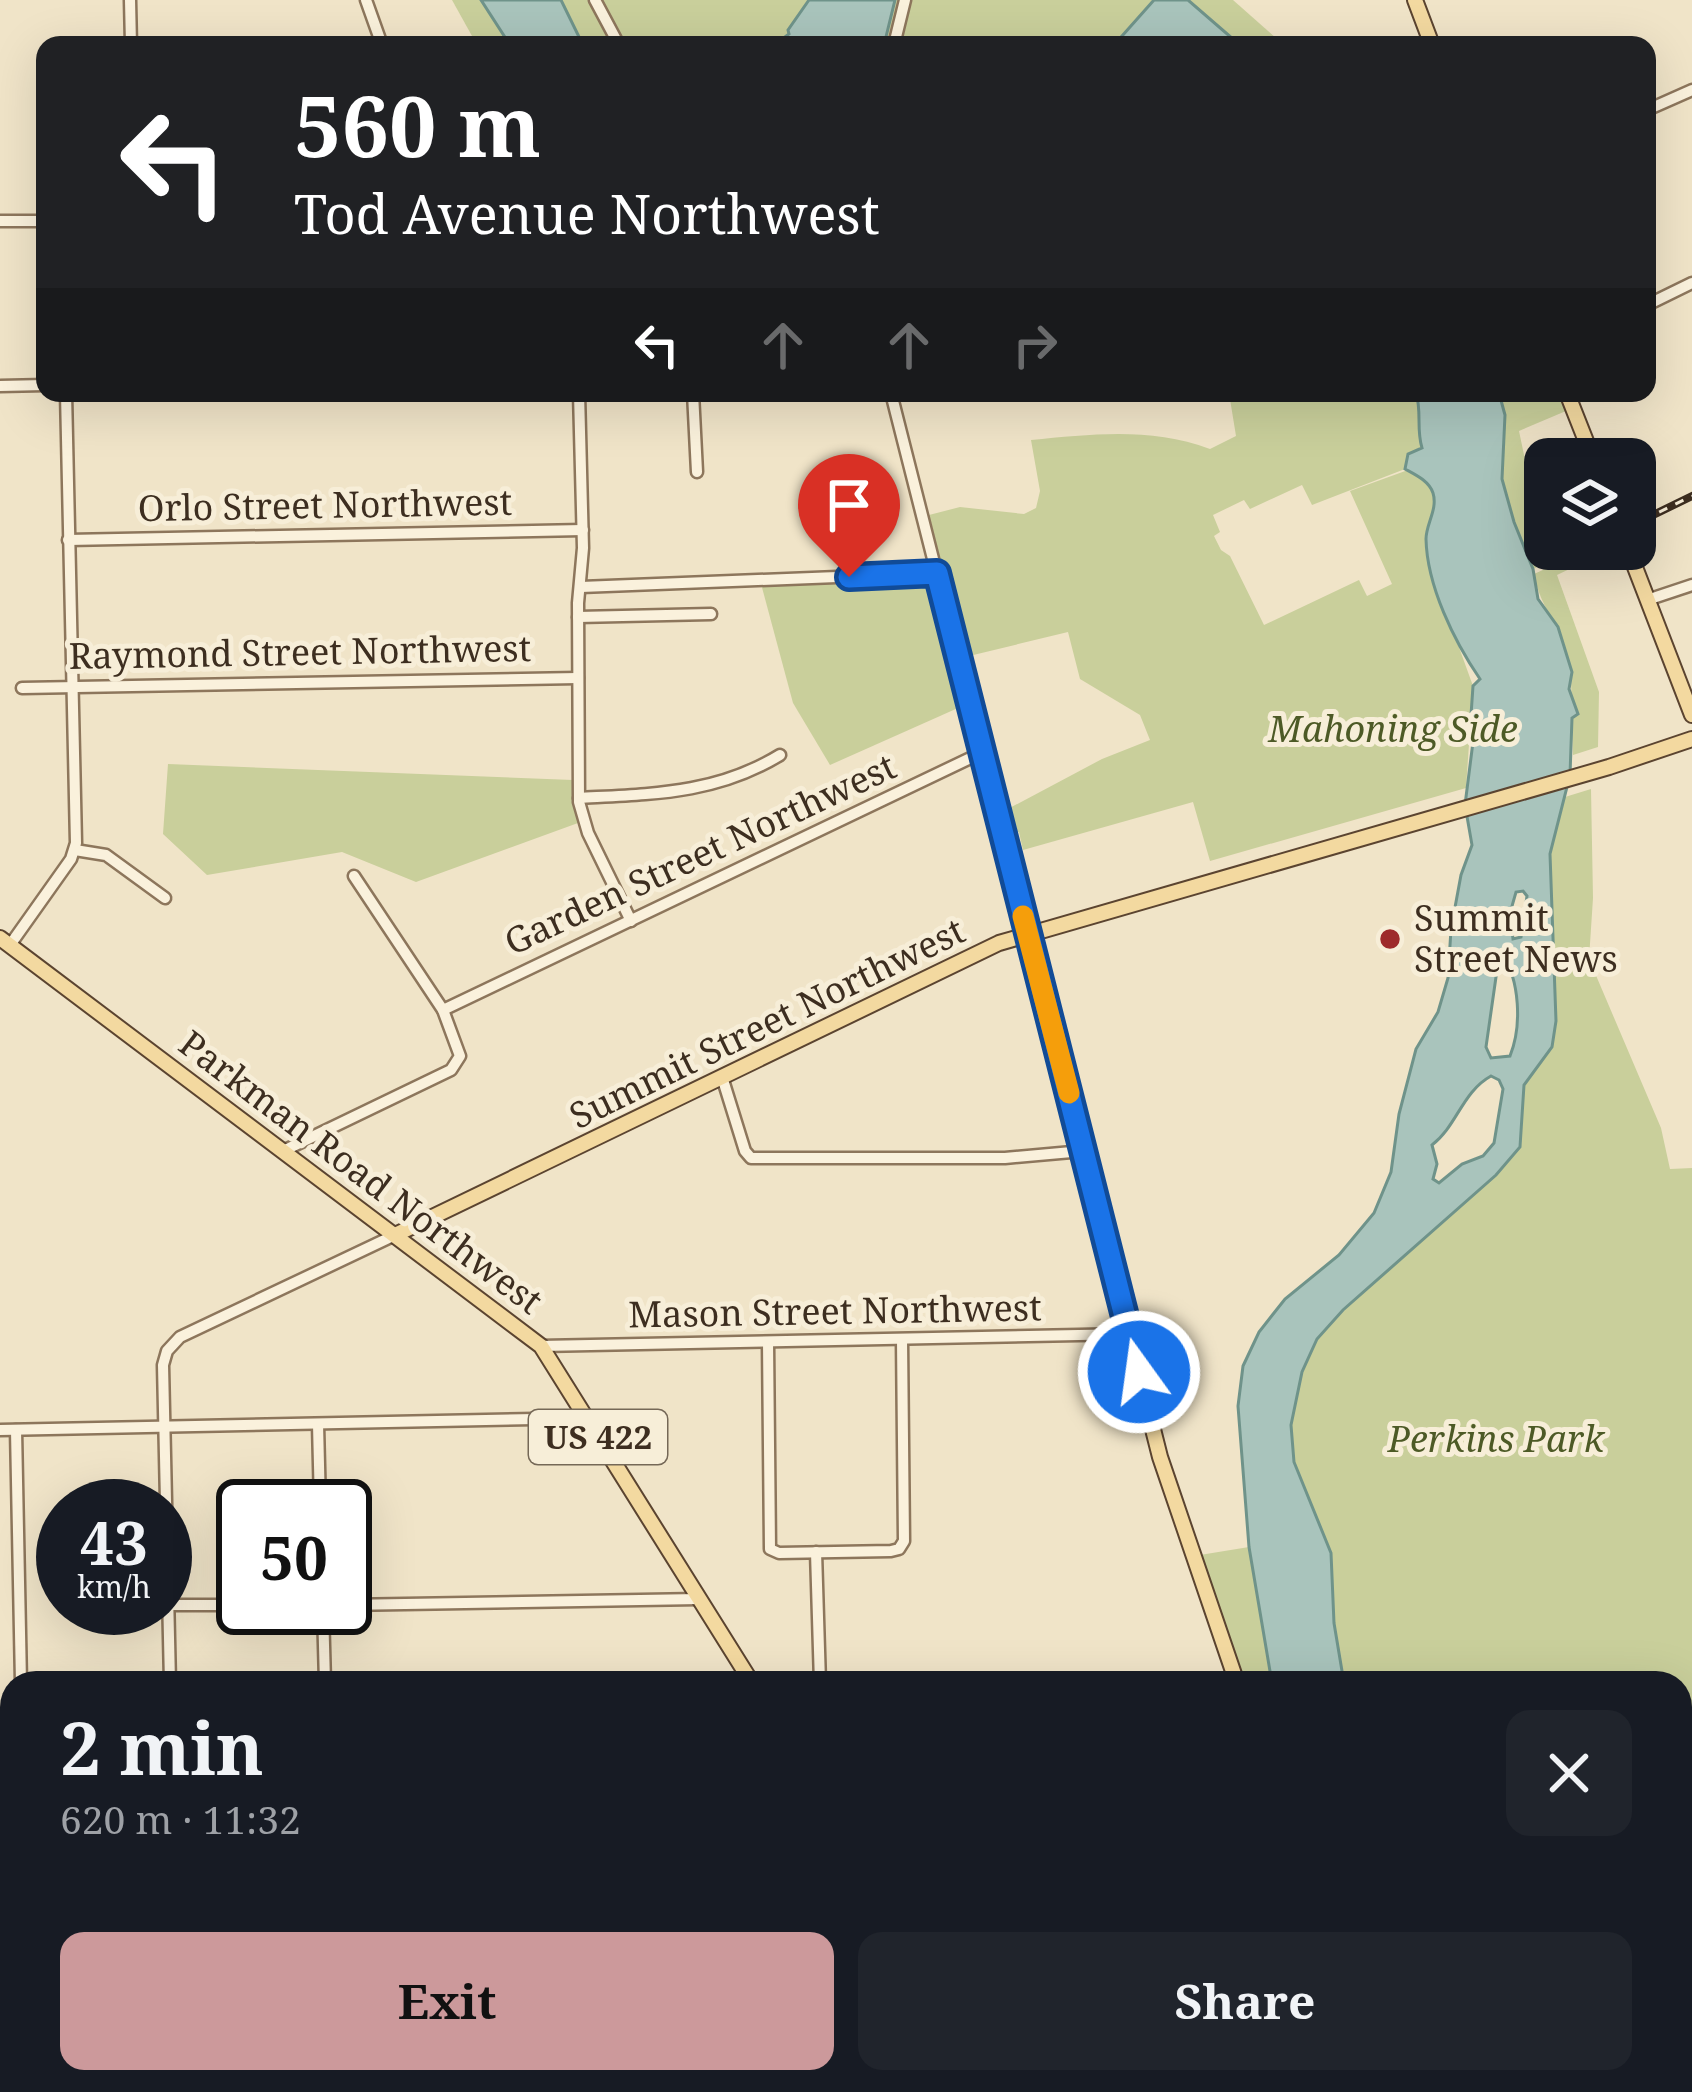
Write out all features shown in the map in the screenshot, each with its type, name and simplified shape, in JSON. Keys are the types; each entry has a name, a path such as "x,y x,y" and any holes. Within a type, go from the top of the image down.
{"main road":[{"path":"1414,0 1428,36"},
{"path":"1571,402 1585,438"},
{"path":"1636,570 1692,715"},
{"name":"Summit Street Northwest","path":"395,1235 982,951 1692,739"},
{"path":"1028,934 1170,1492 1233,1671"},
{"name":"Parkman Road Northwest","path":"5,941 541,1346 744,1671"}],"street":[{"path":"130,0 131,36"},
{"path":"367,0 379,36"},
{"path":"595,0 614,36"},
{"path":"896,36 905,0"},
{"path":"1656,106 1692,90"},
{"path":"0,221 36,221"},
{"path":"1656,301 1692,284"},
{"path":"0,386 36,385"},
{"path":"5,941 75,850 66,402"},
{"path":"579,402 583,530 578,617 579,798 588,833 631,921"},
{"path":"693,402 697,472"},
{"path":"894,402 1028,934"},
{"name":"Orlo Street Northwest","path":"68,540 583,530"},
{"path":"581,586 937,573"},
{"path":"1647,600 1692,584"},
{"path":"578,617 711,614"},
{"name":"Raymond Street Northwest","path":"22,688 578,678"},
{"name":"Garden Street Northwest","path":"443,1010 983,752"},
{"path":"579,798 692,789 745,776 780,754"},
{"path":"75,850 106,855 165,898"},
{"path":"283,1151 451,1070 459,1060 460,1049 443,1010 353,876"},
{"path":"723,1080 751,1158 1005,1157 1083,1151"},
{"name":"Summit Street Northwest","path":"164,1426 163,1365 171,1345 395,1235"},
{"name":"Mason Street Northwest","path":"541,1346 1129,1334"},
{"path":"768,1342 768,1545 778,1552 891,1551 903,1545 902,1340"},
{"path":"0,1430 586,1418"},
{"path":"318,1424 319,1479"},
{"path":"164,1426 165,1479"},
{"path":"16,1430 21,1671"},
{"path":"816,1552 820,1671"},
{"path":"372,1604 698,1598"},
{"path":"169,1635 170,1671"},
{"path":"324,1635 325,1671"}],"green space":[{"path":"452,0 481,0 504,36 472,36"},
{"path":"561,0 1154,0 1122,36 579,36"},
{"path":"1188,0 1233,0 1274,36 1230,36"},
{"name":"Mahoning Side","path":"1230,402 1418,402 1422,449 1408,455 1405,469 1312,505 1302,485 1250,509 1244,500 1213,515 1220,532 1214,536 1230,556 1264,625 1359,580 1367,596 1392,584 1350,491 1408,470 1424,479 1433,493 1426,535 1431,570 1473,686 1466,788 1210,861 1193,802 1023,850 1019,832 1009,835 1004,811 1102,759 1150,740 1140,715 1080,679 1068,632 965,657 929,515 960,507 1024,514 1036,508 1040,491 1031,440 1144,435 1210,449 1236,436"},
{"path":"1500,402 1562,402 1566,411 1519,431 1524,455 1524,548 1501,467"},
{"path":"1567,570 1557,575 1599,692 1598,747 1573,755 1572,718 1578,713 1570,667 1534,574"},
{"path":"760,580 929,581 958,708 830,765 793,703"},
{"path":"168,764 573,780 578,823 416,882 342,852 207,875 163,834"},
{"name":"Perkins Park","path":"1591,789 1589,959 1661,1128 1670,1169 1692,1168 1692,1671 1342,1671 1294,1462 1291,1425 1302,1372 1317,1339 1343,1310 1496,1175 1522,1129 1524,1085 1552,933 1550,854 1565,797"},
{"path":"1249,1547 1270,1671 1238,1671 1200,1555"}],"water":[{"path":"481,0 561,0 579,36 504,36"},
{"path":"809,0 895,0 886,36 786,36"},
{"path":"1154,0 1188,0 1230,36 1122,36"},
{"path":"1418,402 1501,402 1502,479 1524,547 1524,570 1533,570 1538,599 1558,627 1572,672 1569,689 1578,714 1572,718 1570,775 1550,854 1556,1021 1552,1047 1524,1085 1520,1147 1496,1175 1343,1310 1317,1339 1302,1372 1291,1425 1294,1462 1331,1553 1342,1671 1270,1671 1249,1547 1238,1406 1243,1366 1259,1332 1285,1299 1339,1255 1374,1213 1391,1172 1399,1114 1416,1049 1438,1012 1448,978 1451,929 1472,845 1465,805 1474,734 1470,730 1473,686 1480,679 1452,630 1431,575 1426,539 1433,493 1405,469 1408,454 1422,448","holes":["1523,891 1527,896 1521,937 1513,939 1510,913 1516,892","1502,953 1516,990 1514,1044 1510,1056 1491,1058 1486,1047","1491,1076 1503,1089 1494,1143 1483,1156 1462,1164 1439,1183 1433,1179 1437,1164 1432,1145 1481,1083"]}],"railway":[{"path":"1656,514 1692,496"}],"slow traffic":[{"path":"1023,916 1069,1093"}],"place":[{"name":"Summit Street News","path":"1390,939"}],"route":[{"path":"849,577 937,573 1139,1372"}]}
